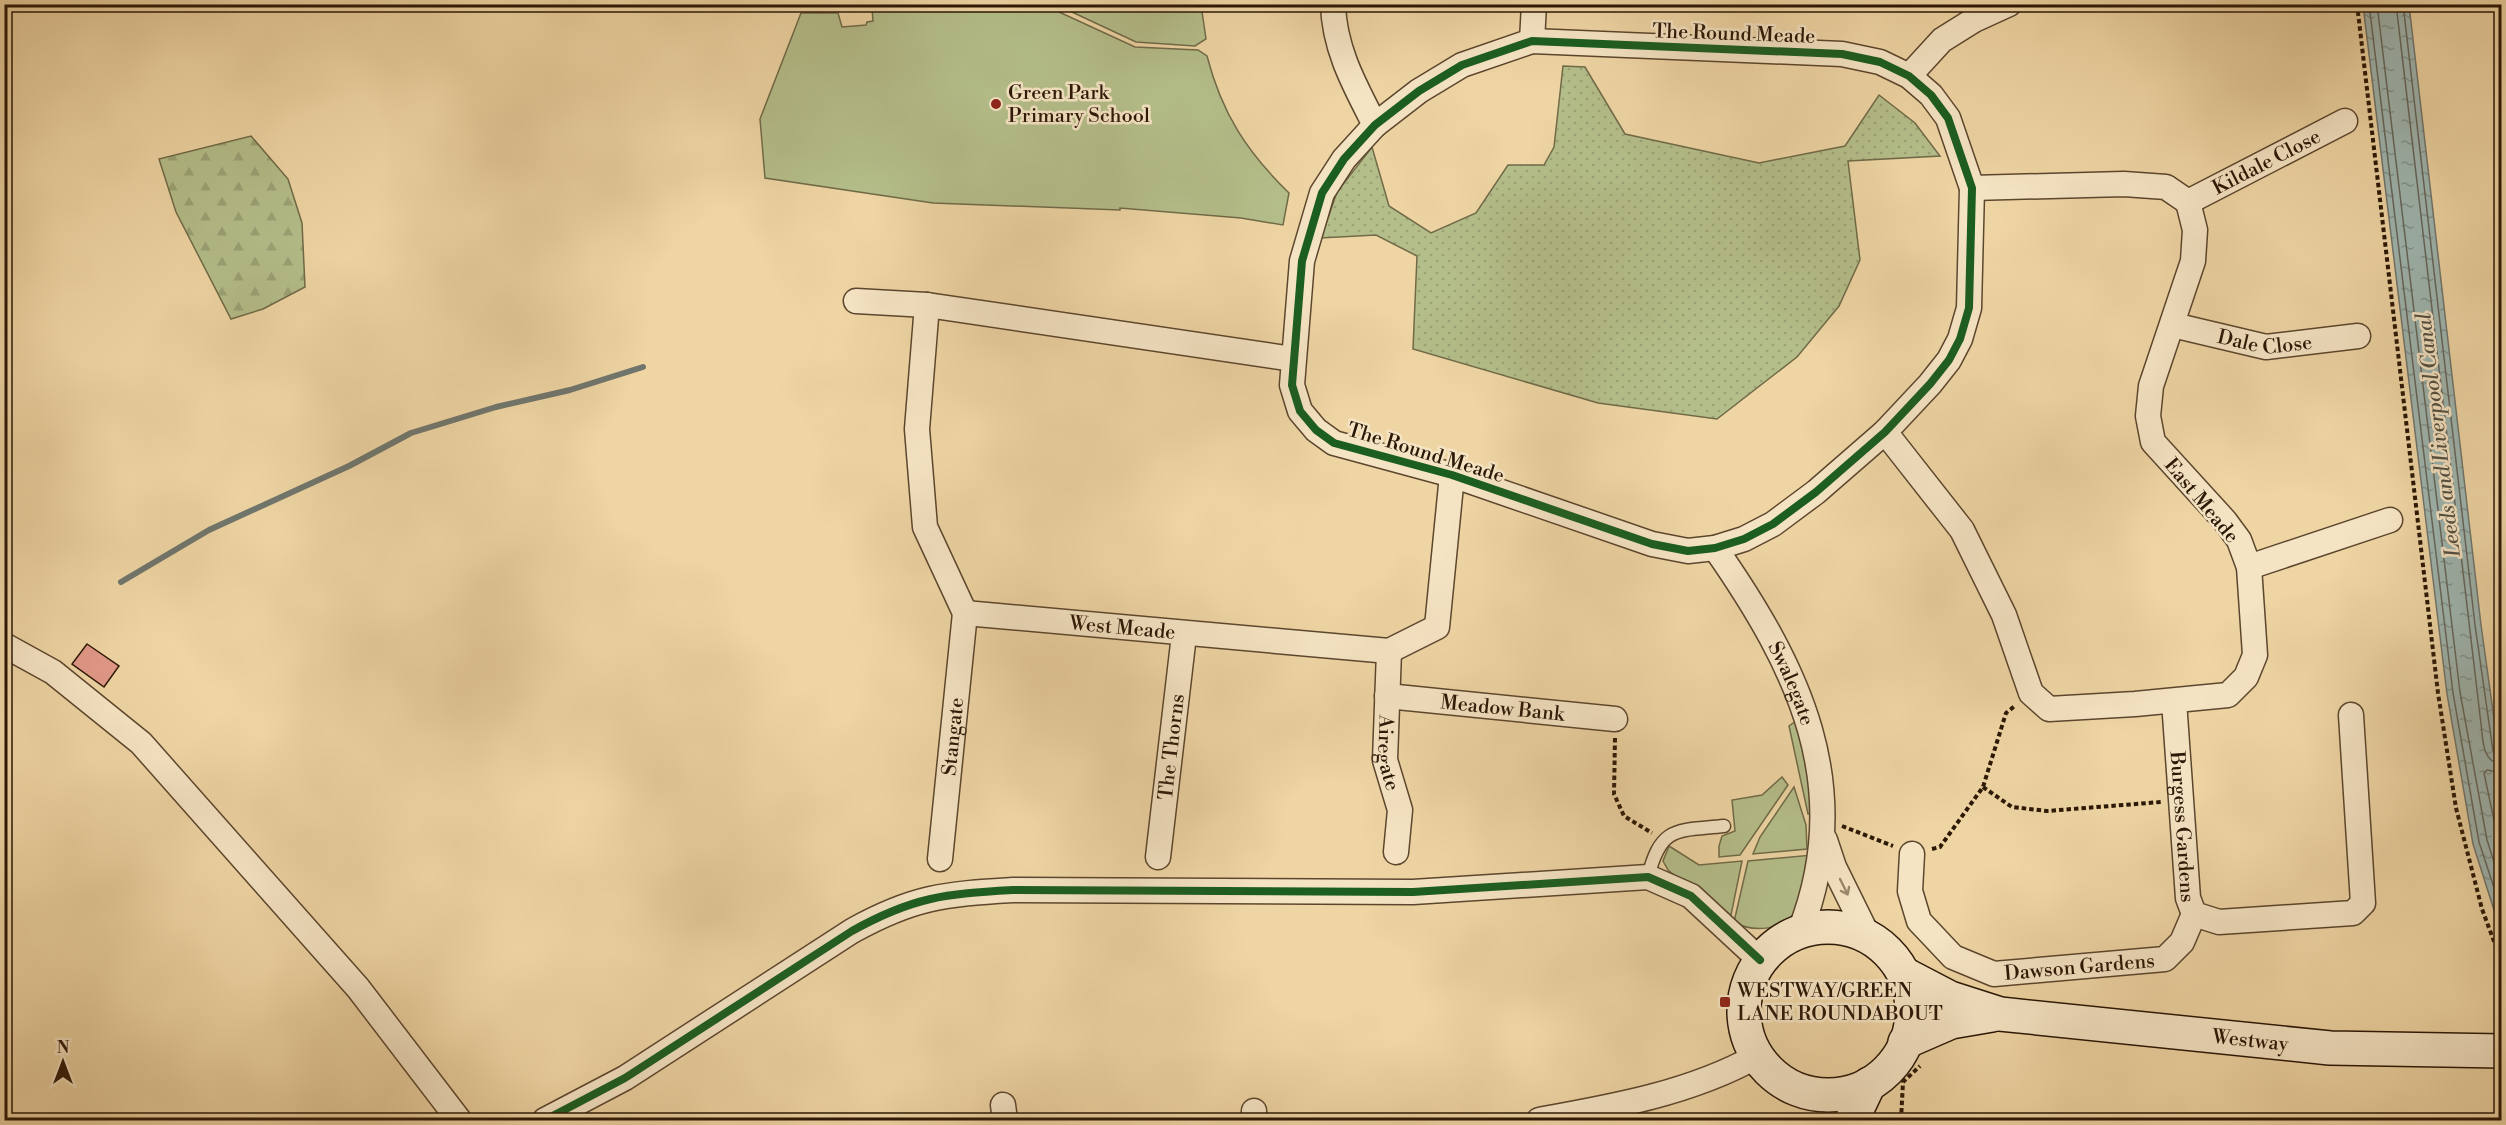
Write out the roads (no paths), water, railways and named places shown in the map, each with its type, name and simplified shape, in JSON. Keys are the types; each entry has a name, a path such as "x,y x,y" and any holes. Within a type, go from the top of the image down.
{"main road":[{"path":"1830,926 1853,930 1869,938 1893,957 1904,974 1912,1008 1916,1050 1869,1084 1852,1091 1833,1095 1798,1089 1783,1082 1757,1056 1748,1038 1744,1015 1745,993 1760,960 1777,943 1800,931 1830,926"},
{"name":"Westway","path":"1904,974 1950,998 2000,1014 2330,1047 2499,1051"},
{"name":"Westway","path":"1916,1050 1951,1022 2000,1014"},
{"path":"1852,1120 1869,1084"},
{"path":"1798,1089 1820,1120"}],"street":[{"path":"1333,4 1333,21 1342,59 1375,125"},
{"path":"1532,41 1534,4"},
{"path":"1909,76 1942,40 1974,20 2009,4"},
{"name":"The Round Meade","path":"1532,41 1842,54 1880,62 1909,76 1931,95 1947,118 1972,188 1969,308 1960,339 1949,360 1930,384 1885,432 1773,524 1744,539 1715,548 1688,551 1652,544 1452,475 1334,442 1316,430 1300,411 1292,385 1302,261 1322,193 1344,159 1375,125 1461,64 1532,41"},
{"name":"Kildale Close","path":"2188,202 2345,121"},
{"path":"1972,188 2145,185 2166,187 2188,202"},
{"name":"East Meade","path":"1885,432 1962,530 2004,615 2031,693 2049,709 2228,695 2246,677 2254,655 2249,567 2239,540 2225,521 2153,442 2148,416 2151,386 2193,261 2195,230 2188,202"},
{"path":"856,301 927,305 1293,359"},
{"path":"927,305 917,429 925,527 965,613"},
{"name":"Dale Close","path":"2173,325 2266,347 2358,336"},
{"path":"1389,651 1437,627 1452,475"},
{"path":"2249,567 2390,520"},
{"name":"Swalegate","path":"1715,548 1746,593 1781,653 1801,696 1813,742 1824,829 1834,867 1869,938"},
{"name":"West Meade","path":"965,613 1184,635 1389,651"},
{"name":"Stangate","path":"940,859 965,613"},
{"name":"The Thorns","path":"1158,857 1184,635"},
{"path":"4,645 52,672 141,743 358,988 459,1120"},
{"name":"Airegate","path":"1389,651 1385,760 1400,810 1396,852"},
{"name":"Meadow Bank","path":"1387,696 1615,719"},
{"name":"Burgess Gardens","path":"2174,701 2188,898 2194,915 2219,922 2353,914 2363,903 2351,716"},
{"name":"Swalegate","path":"1800,931 1811,902 1824,829"},
{"name":"Dawson Gardens","path":"1912,854 1910,891 1919,921 1953,957 1994,974 2165,959 2182,942 2194,915"},
{"path":"545,1120 625,1078 852,931 887,911 920,899 955,893 1013,890 1413,892 1648,877 1691,896 1760,960"},
{"path":"1539,1120 1656,1095 1720,1075 1757,1056"}],"lane":[{"path":"1648,877 1653,857 1662,839 1682,830 1725,826"}],"water":[{"name":"Leeds and Liverpool Canal","path":"2363,5 2409,5 2481,625 2501,769 2501,932 2473,844 2447,694"}],"waterway":[{"path":"121,582 209,530 349,466 411,433 496,407 570,390 643,367"}],"place":[{"name":"Green Park Primary School","path":"996,104"},
{"name":"WESTWAY/GREEN LANE ROUNDABOUT","path":"1725,1002"}]}
